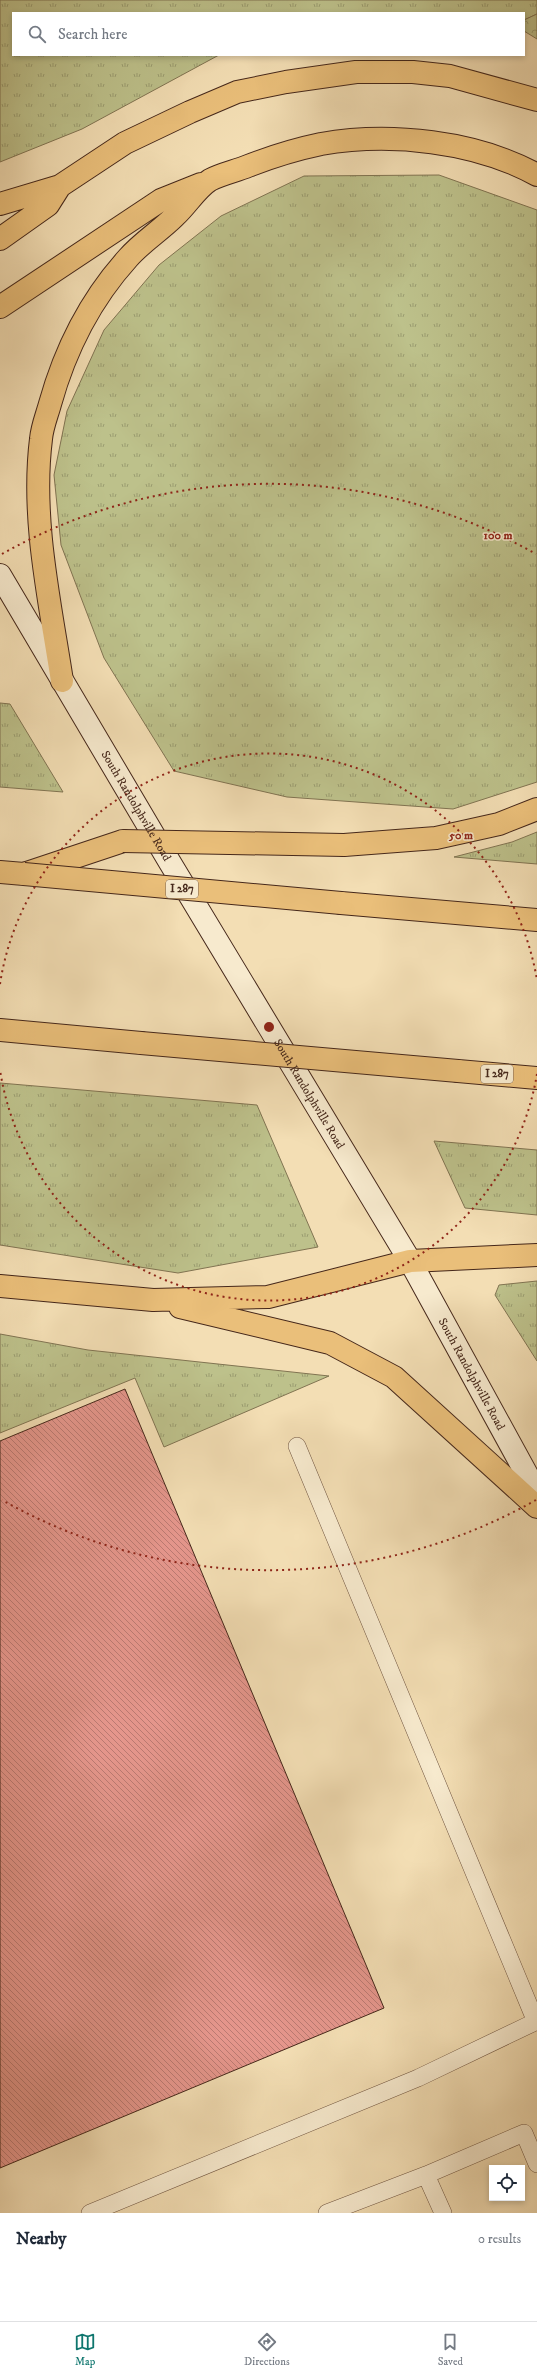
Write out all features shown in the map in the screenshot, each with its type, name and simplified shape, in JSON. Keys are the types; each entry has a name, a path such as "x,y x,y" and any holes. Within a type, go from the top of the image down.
{"highway":[{"path":"0,204 60,186 125,143 190,112 237,92 319,76 356,72 413,72 442,75 537,100"},
{"path":"0,307 161,200 266,159 321,144 390,139 430,142 467,150 517,164 537,175"},
{"path":"62,681 43,552 39,493 41,438 56,383 72,343 92,305 129,257 176,216 209,180"},
{"path":"0,239 48,205 60,186"},
{"path":"24,874 123,841 344,845 436,838 499,824 537,809"},
{"name":"I 287","path":"0,872 537,920"},
{"name":"I 287","path":"0,1030 537,1078"},
{"path":"0,1286 153,1300 268,1297 410,1261 537,1255"},
{"path":"153,1300 330,1343 394,1377 537,1507"}],"main road":[{"name":"South Randolphville Road","path":"0,575 410,1261 537,1493"}],"lane":[{"path":"90,2213 418,2078 537,2021 297,1446"},
{"path":"332,2212 426,2175 524,2133 537,2164"},
{"path":"426,2175 443,2213"}],"green space":[{"path":"0,0 537,0 537,14 525,20 525,12 12,12 12,56 217,56 82,129 0,162"},
{"path":"537,14 537,39 525,32 525,20"},
{"path":"439,175 537,210 537,782 453,809 287,797 174,771 104,658 61,545 54,475 67,411 104,330 159,265 221,216 304,176"},
{"path":"0,703 10,704 63,792 0,787"},
{"path":"537,832 537,864 454,857 512,842"},
{"path":"0,1083 257,1105 318,1247 178,1273 0,1245"},
{"path":"434,1141 537,1150 537,1215 465,1208"},
{"path":"537,1281 537,1361 495,1295 499,1285"},
{"path":"0,1334 88,1350 329,1376 164,1447 135,1378 0,1433"}],"building":[{"path":"125,1389 384,2008 0,2168 0,1441"}]}
